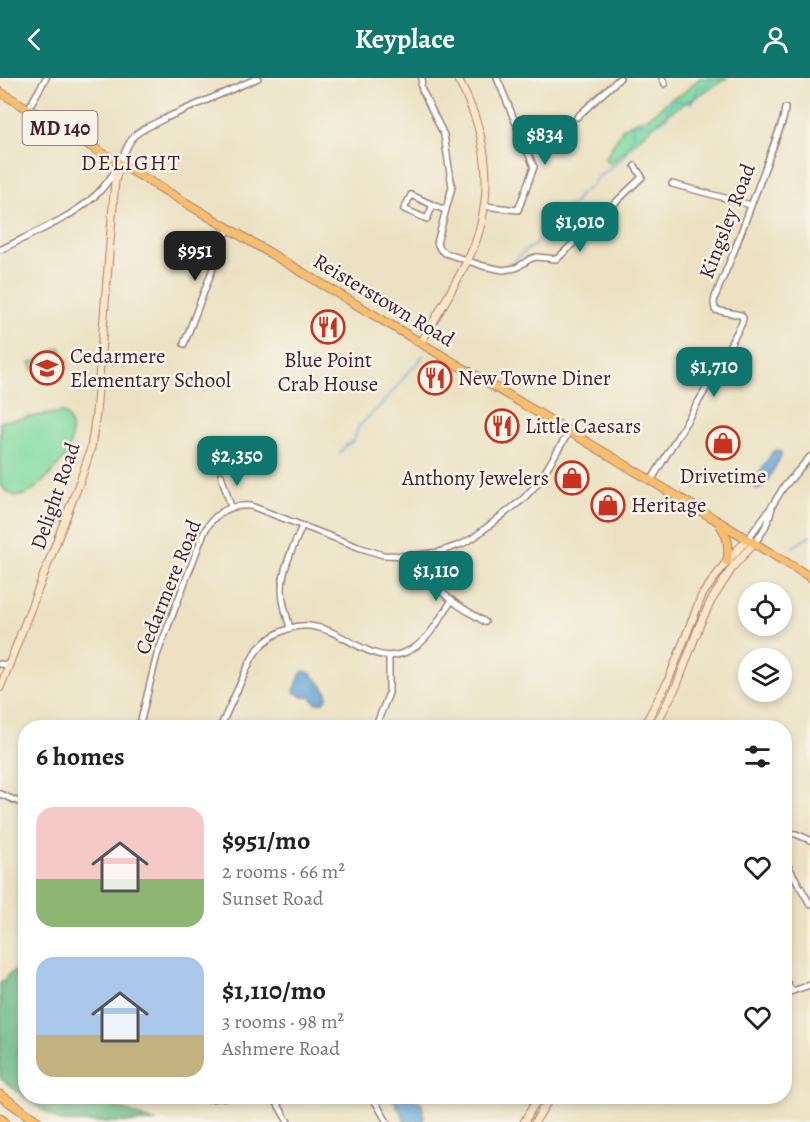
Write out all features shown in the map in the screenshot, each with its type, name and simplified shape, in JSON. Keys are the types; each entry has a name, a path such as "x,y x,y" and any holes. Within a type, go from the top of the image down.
{"highway":[{"path":"0,1095 38,1122"},
{"path":"0,1119 4,1122"}],"main road":[{"name":"Reisterstown Road","path":"0,92 810,577"},
{"path":"719,523 726,533 729,545 727,561"}],"street":[{"path":"28,109 46,78"},
{"path":"0,250 87,203 107,183 120,164 130,141 144,129 258,78"},
{"path":"422,78 422,90 444,135 452,187 438,238 438,247 441,252 503,270 516,268 537,257 557,259 642,177 635,166"},
{"path":"421,343 468,260 478,236 485,206 486,170 481,134 471,105 457,78"},
{"path":"485,206 518,210 534,167 497,78"},
{"path":"577,117 620,78"},
{"name":"Kingsley Road","path":"651,481 742,323 741,315 715,310 715,297 783,120 785,108"},
{"name":"Delight Road","path":"0,688 72,506 91,448 97,403 115,181 120,164"},
{"path":"672,184 751,205"},
{"path":"433,205 427,219 404,209 411,195 445,210"},
{"path":"184,344 228,229"},
{"name":"Cedarmere Road","path":"141,720 158,656 202,535 216,516 231,507 251,506 383,555 426,555 451,548 473,538 522,500 538,483 569,432"},
{"path":"658,720 677,684 711,601 783,488 810,457"},
{"path":"221,475 231,507"},
{"path":"290,628 282,589 286,568 302,526"},
{"path":"647,720 668,681 702,595 727,561 750,542"},
{"path":"426,555 432,580 452,600 484,622"},
{"path":"224,720 251,660 257,650 273,635 290,628 308,626 322,628 372,653 389,657 417,646 428,635 452,600"},
{"path":"378,720 389,693 389,657"},
{"path":"0,664 8,665"},
{"path":"0,794 18,802"},
{"path":"792,834 810,840"},
{"path":"792,873 810,904"},
{"path":"792,991 810,985"},
{"path":"278,1104 288,1122"},
{"path":"377,1104 387,1122"},
{"path":"524,1122 535,1104"},
{"path":"535,1122 546,1104"}],"green space":[{"path":"700,78 727,78 667,114 610,164 605,159 623,128 649,117"},
{"path":"60,347 68,362 38,378 30,363"},
{"path":"62,412 69,420 72,432 66,455 52,473 32,491 20,496 9,493 0,485 0,422"},
{"path":"18,970 18,1092 0,1078 0,984 9,974"},
{"path":"34,1104 109,1104 156,1122 61,1122"}],"water":[{"path":"775,450 779,450 781,456 765,485 756,489 755,480"},
{"path":"304,671 310,673 322,685 327,693 324,702 316,703 311,697 303,697 294,692 301,673"},
{"path":"396,1104 421,1104 423,1122 404,1122"}],"waterway":[{"path":"510,264 536,244 549,227 556,224 563,209 573,205 580,194 593,185 595,179 622,157 633,137 634,122 643,125 660,122 668,116 667,110 671,104 678,100 691,103 697,87 705,86 713,78"},
{"path":"339,454 346,445 354,441 358,427 384,402 423,355"},
{"path":"793,547 810,536"}],"place":[{"name":"Blue Point Crab House","path":"328,327"},
{"name":"Cedarmere Elementary School","path":"47,368"},
{"name":"New Towne Diner","path":"435,378"},
{"name":"Little Caesars","path":"502,426"},
{"name":"Drivetime","path":"723,443"},
{"name":"Anthony Jewelers","path":"572,478"},
{"name":"Heritage","path":"608,505"}],"district":[{"name":"DELIGHT","path":"131,162"}]}
